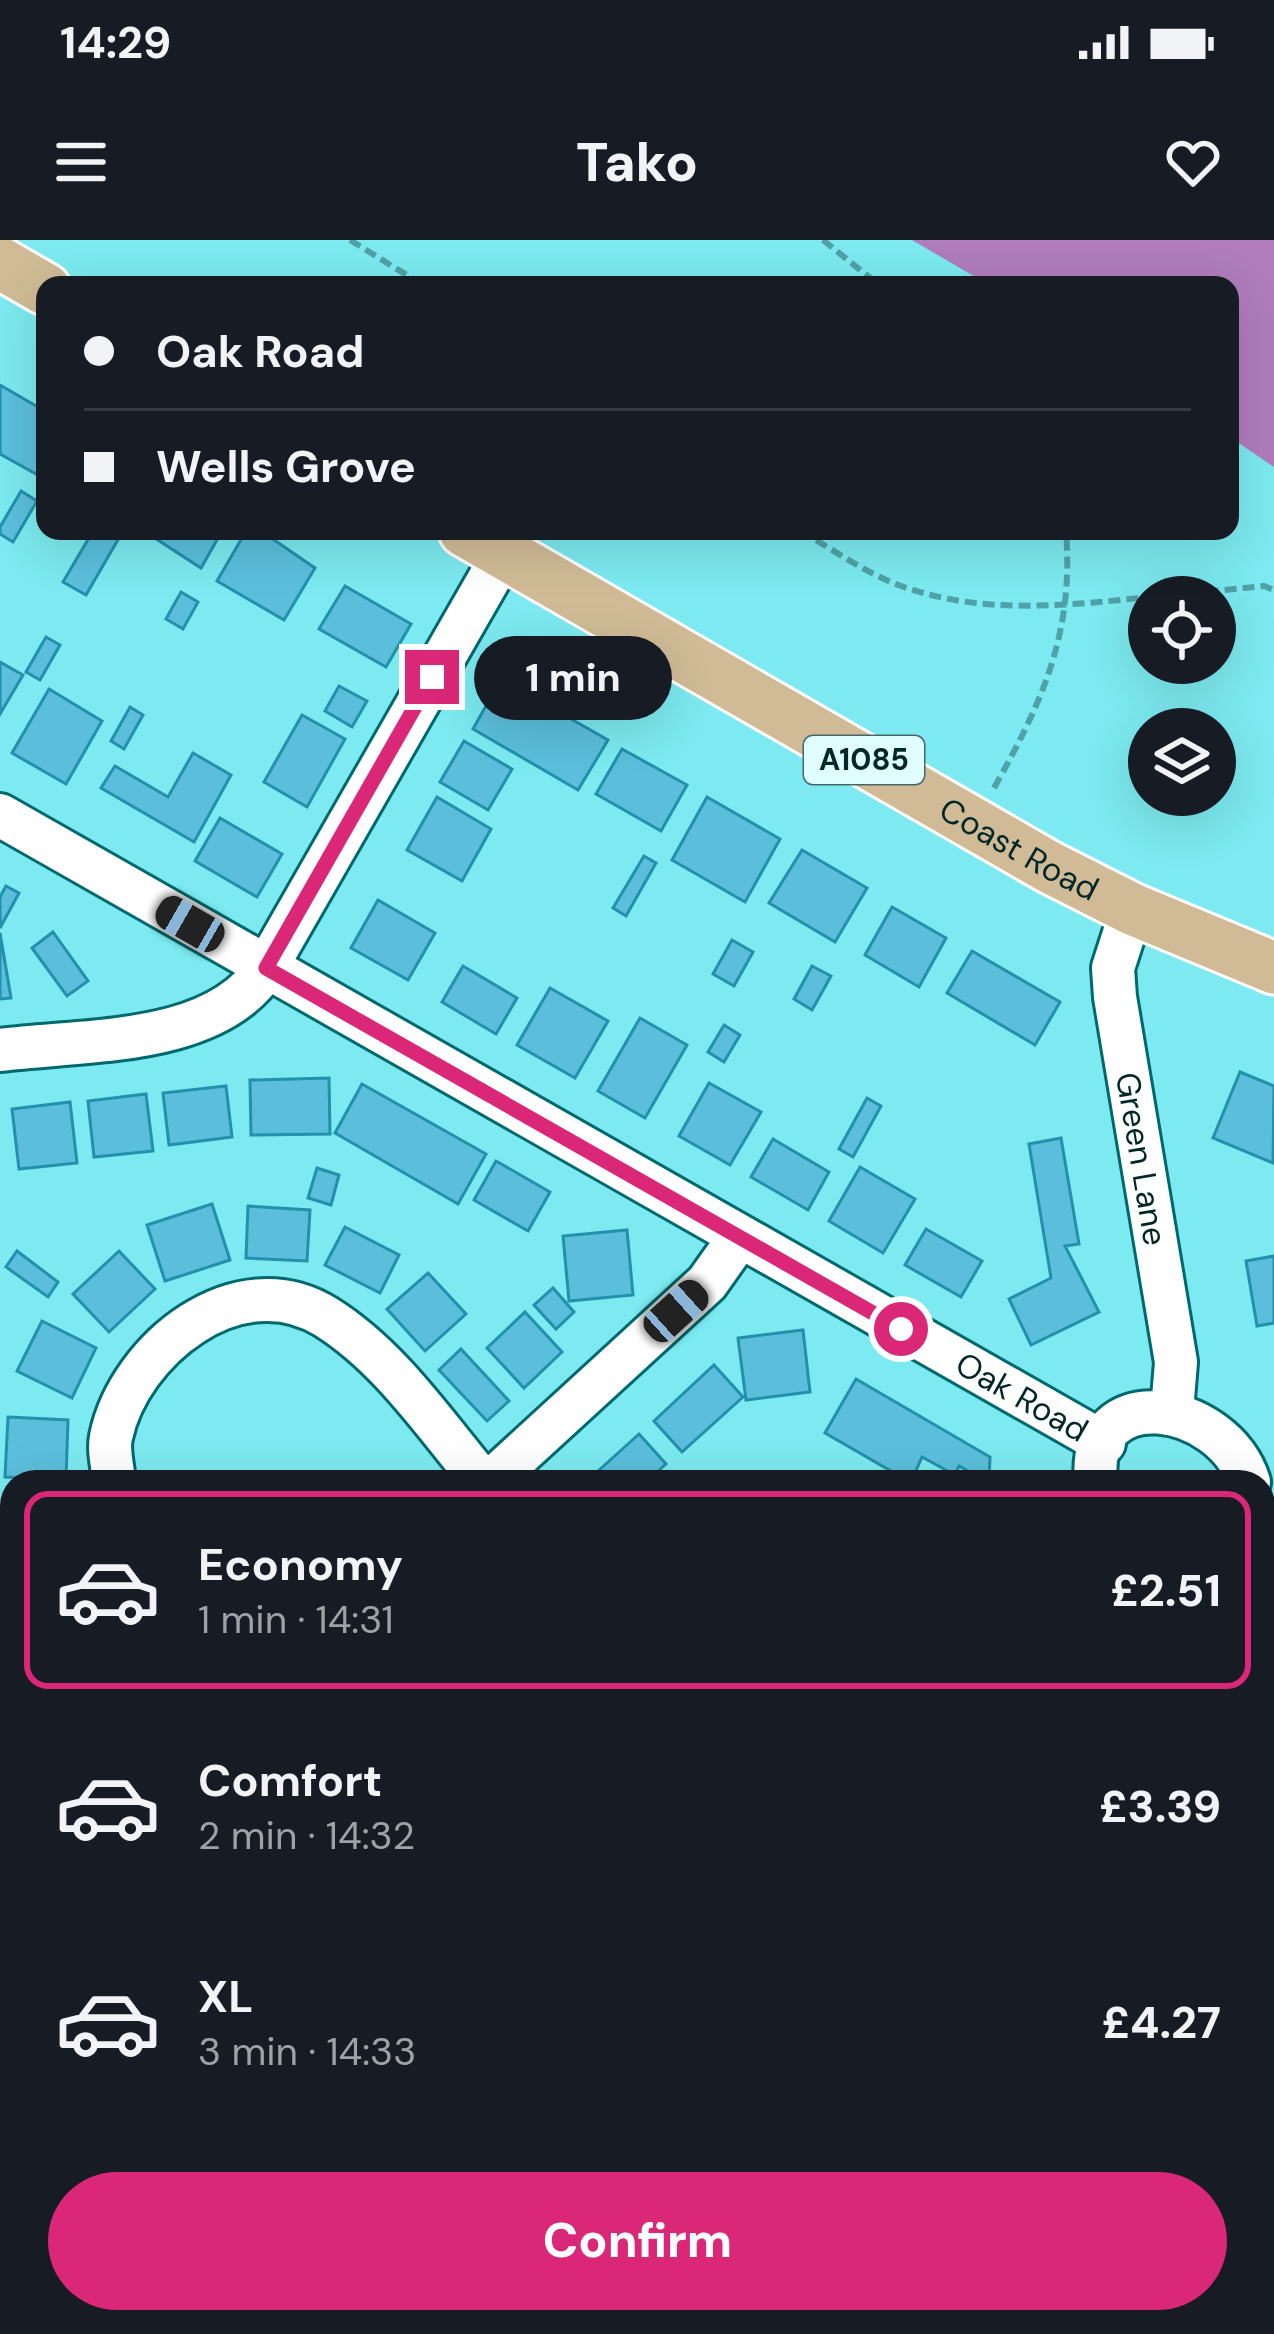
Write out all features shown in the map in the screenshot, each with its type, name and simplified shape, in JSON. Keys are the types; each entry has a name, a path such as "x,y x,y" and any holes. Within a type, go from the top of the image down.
{"main road":[{"path":"0,263 36,284"},
{"name":"Coast Road","path":"484,542 1049,867 1132,909 1274,968"}],"street":[{"path":"0,1049 198,1023 239,1002 266,968 484,542"},
{"name":"Oak Road","path":"0,814 740,1238 1100,1463 1136,1414 1172,1411"},
{"name":"Green Lane","path":"1132,909 1113,968 1115,997 1176,1362 1172,1411"},
{"path":"499,1470 707,1283 740,1238"},
{"path":"113,1470 110,1440 128,1390 160,1345 216,1310 273,1301 321,1314 371,1350 476,1470"},
{"path":"1172,1411 1226,1442 1245,1470"}],"path":[{"path":"350,240 408,276"},
{"path":"824,240 868,276"},
{"path":"817,540 890,582 957,602 1066,608 1128,600"},
{"path":"986,802 1051,671 1070,590 1067,540"},
{"path":"1236,589 1264,586 1274,590"}],"shaded area":[{"path":"912,240 1274,240 1274,467 1239,443 1239,276 974,276"}],"building":[{"path":"0,385 36,406 36,474 0,454"},
{"path":"21,491 36,500 13,542 0,534"},
{"path":"88,540 118,540 86,595 63,582"},
{"path":"158,540 217,540 201,568"},
{"path":"241,540 274,540 315,568 284,620 217,581"},
{"path":"345,586 411,624 386,667 319,629"},
{"path":"181,592 198,602 183,629 166,619"},
{"path":"46,637 60,645 40,680 26,672"},
{"path":"0,662 23,675 0,714"},
{"path":"501,679 608,740 578,790 473,729"},
{"path":"339,686 367,701 352,727 325,711"},
{"path":"49,689 102,721 66,784 12,753"},
{"path":"130,707 143,715 124,749 111,741"},
{"path":"302,715 345,739 307,807 264,782"},
{"path":"464,741 512,769 488,810 440,782"},
{"path":"622,749 687,785 661,831 596,794"},
{"path":"193,753 231,775 194,842 101,788 115,766 168,797"},
{"path":"437,797 491,829 462,881 407,850"},
{"path":"707,797 780,839 745,902 672,860"},
{"path":"220,818 282,854 257,897 195,861"},
{"path":"802,850 867,888 835,942 769,903"},
{"path":"644,856 656,863 626,916 613,908"},
{"path":"6,886 19,893 0,928 0,897"},
{"path":"378,900 435,933 408,980 351,948"},
{"path":"892,907 946,938 919,987 865,955"},
{"path":"53,932 88,981 67,996 32,948"},
{"path":"0,933 11,998 0,999"},
{"path":"732,940 753,952 734,986 713,974"},
{"path":"972,951 1060,1002 1035,1045 947,993"},
{"path":"463,966 517,998 496,1034 442,1002"},
{"path":"812,966 831,976 812,1010 794,999"},
{"path":"550,988 608,1021 575,1078 517,1045"},
{"path":"640,1018 687,1045 645,1118 598,1091"},
{"path":"724,1025 740,1035 724,1062 708,1052"},
{"path":"1240,1072 1274,1086 1273,1163 1213,1138"},
{"path":"329,1078 330,1134 251,1135 250,1080"},
{"path":"709,1083 761,1112 730,1165 679,1136"},
{"path":"362,1084 486,1154 458,1204 335,1133"},
{"path":"226,1086 232,1137 169,1145 163,1093"},
{"path":"146,1094 153,1151 94,1157 88,1101"},
{"path":"867,1098 881,1106 853,1157 839,1149"},
{"path":"70,1102 77,1163 19,1169 12,1109"},
{"path":"1061,1138 1079,1244 1065,1246 1099,1312 1031,1345 1009,1299 1051,1278 1029,1144"},
{"path":"773,1139 829,1172 808,1210 751,1177"},
{"path":"496,1161 550,1192 528,1231 474,1200"},
{"path":"860,1167 915,1199 883,1253 829,1221"},
{"path":"317,1168 339,1175 331,1205 308,1198"},
{"path":"212,1204 230,1260 165,1281 147,1225"},
{"path":"248,1206 310,1210 307,1261 246,1258"},
{"path":"345,1227 399,1255 380,1293 325,1265"},
{"path":"926,1229 982,1261 961,1297 905,1265"},
{"path":"627,1230 633,1295 569,1301 563,1236"},
{"path":"17,1251 58,1282 48,1297 6,1267"},
{"path":"119,1251 155,1289 109,1332 73,1294"},
{"path":"1274,1256 1274,1323 1257,1326 1246,1261"},
{"path":"428,1273 466,1314 425,1351 387,1309"},
{"path":"553,1288 574,1312 556,1329 534,1305"},
{"path":"525,1312 562,1352 524,1388 487,1348"},
{"path":"42,1321 96,1348 72,1398 17,1371"},
{"path":"803,1330 810,1392 746,1400 738,1338"},
{"path":"461,1349 509,1401 487,1421 439,1370"},
{"path":"714,1365 743,1397 682,1452 654,1421"},
{"path":"856,1379 990,1457 989,1470 959,1466 946,1470 922,1457 916,1470 889,1470 825,1433"},
{"path":"8,1417 68,1420 66,1470 5,1470"},
{"path":"639,1434 666,1464 659,1470 599,1470"}],"route":[{"path":"432,677 266,968 901,1329"}]}
